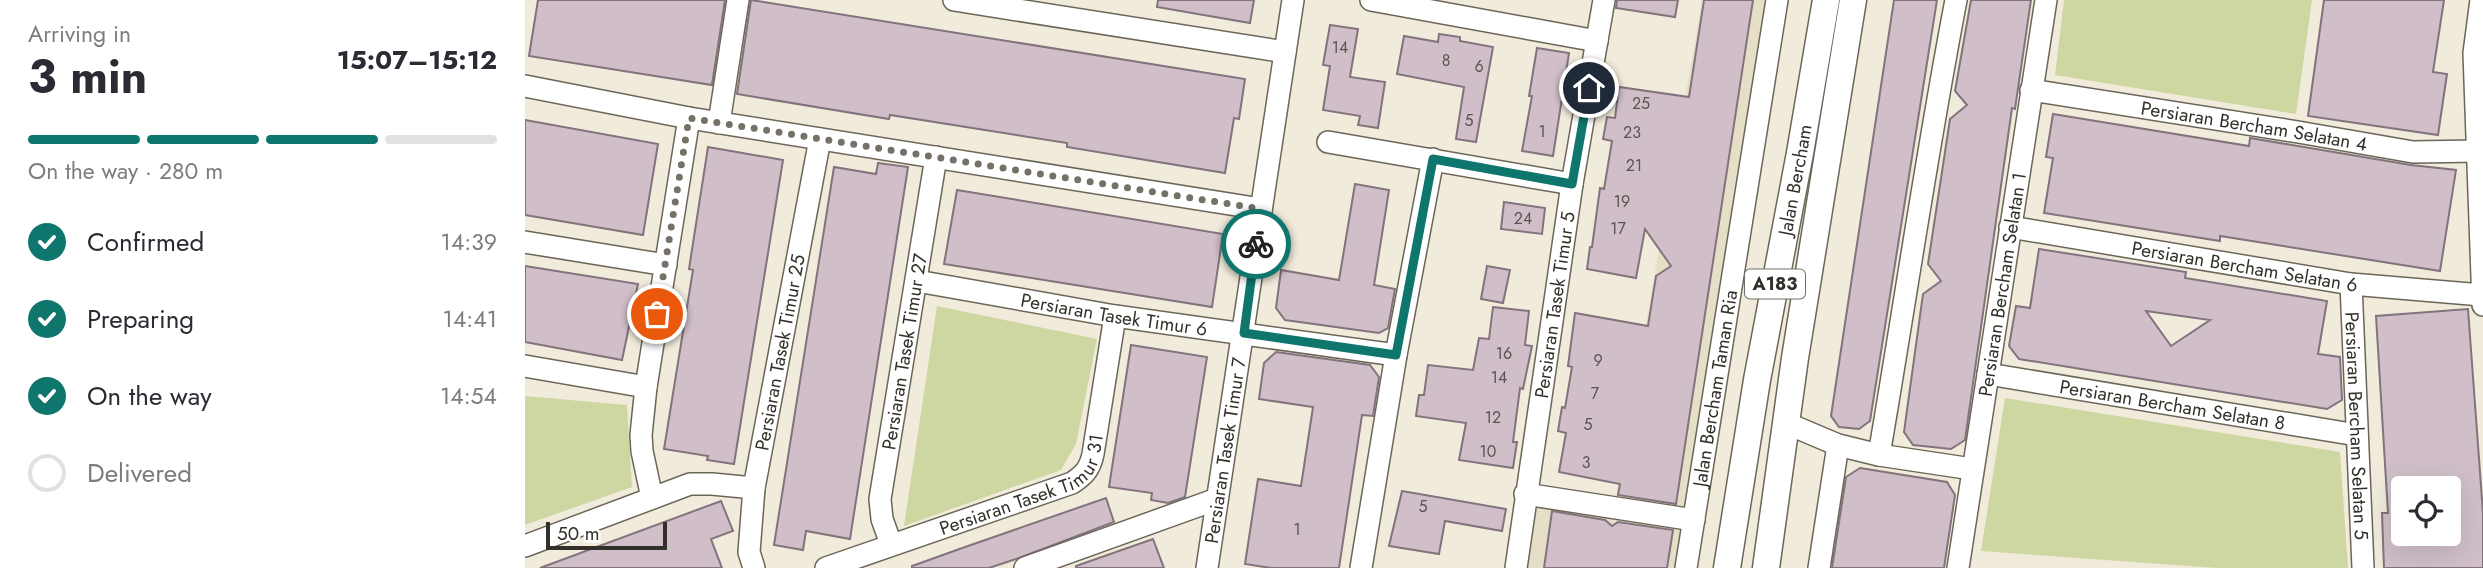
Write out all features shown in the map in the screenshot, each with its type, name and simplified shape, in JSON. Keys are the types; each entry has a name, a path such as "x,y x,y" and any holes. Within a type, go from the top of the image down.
{"main road":[{"name":"Jalan Bercham","path":"1727,568 1757,380 1826,0"},
{"name":"Jalan Bercham","path":"1766,568 1786,423 1853,0"},
{"path":"1784,236 1789,272 1772,391 1775,411 1786,423"}],"street":[{"path":"719,123 738,0"},
{"path":"954,0 1285,51"},
{"name":"Persiaran Tasek Timur 7","path":"1207,568 1293,0"},
{"path":"1371,0 1597,41"},
{"name":"Persiaran Tasek Timur 5","path":"1516,568 1572,184 1604,0"},
{"name":"Jalan Bercham Taman Ria","path":"1686,568 1777,0"},
{"path":"1879,454 1955,0"},
{"name":"Persiaran Bercham Selatan 1","path":"1958,568 2046,0"},
{"path":"2481,0 2474,53 2483,300"},
{"path":"525,86 689,118 1261,209"},
{"name":"Persiaran Bercham Selatan 4","path":"2031,90 2413,152 2479,151"},
{"path":"652,498 641,435 646,387 689,118"},
{"name":"Persiaran Tasek Timur 25","path":"754,568 749,552 754,488 820,139"},
{"path":"1328,142 1572,184"},
{"name":"Persiaran Tasek Timur 27","path":"891,544 880,499 936,157"},
{"path":"1361,568 1396,355 1433,159"},
{"name":"Persiaran Bercham Selatan 6","path":"2010,227 2351,284 2483,300"},
{"path":"525,242 666,265"},
{"name":"Persiaran Tasek Timur 6","path":"917,281 1115,316 1396,355"},
{"name":"Persiaran Bercham Selatan 5","path":"2351,284 2363,568"},
{"name":"Persiaran Tasek Timur 31","path":"826,568 1072,483 1084,475 1091,464 1093,454 1115,316"},
{"path":"525,366 646,387"},
{"name":"Persiaran Bercham Selatan 8","path":"1988,374 2357,435"},
{"path":"1786,423 1838,445 1972,469"},
{"path":"1819,568 1838,445"},
{"path":"525,546 690,484 754,488"},
{"path":"1525,494 1694,520"},
{"path":"1025,568 1217,499"}],"shaded area":[{"path":"1702,0 1784,0 1695,568 1518,568 1530,492 1615,503"}],"green space":[{"path":"2064,0 2312,0 2296,114 2055,75"},
{"path":"937,306 1097,339 1076,444 1061,470 904,526"},
{"path":"525,396 627,405 632,487 525,525"},
{"path":"2005,398 2340,452 2348,568 2217,568 1981,551"}],"building":[{"path":"538,0 725,0 712,85 529,56"},
{"path":"751,0 1245,79 1239,119 1234,118 1225,173 1067,147 1067,143 890,115 889,119 737,94"},
{"path":"1158,0 1254,0 1250,23 1157,7"},
{"path":"1617,0 1678,0 1675,17 1616,8"},
{"path":"1704,0 1753,0 1676,504 1618,495 1620,484 1559,472 1566,433 1558,431 1572,367 1568,366 1575,313 1648,326 1656,276 1671,266 1645,229 1636,278 1587,269 1600,188 1604,189 1612,141 1603,139 1607,117 1615,118 1619,87 1689,97"},
{"path":"1894,0 1937,0 1870,421 1859,429 1839,427 1831,416"},
{"path":"1971,0 2031,0 2015,109 2012,108 1965,440 1951,449 1913,445 1904,432 1923,294 1941,281 1928,264 1950,119 1967,105 1955,91"},
{"path":"2324,0 2444,0 2433,72 2447,74 2438,135 2308,116"},
{"path":"1330,25 1358,29 1350,77 1385,82 1378,128 1358,125 1360,116 1323,110 1330,66 1323,65"},
{"path":"1439,34 1493,47 1476,142 1456,139 1464,87 1397,74 1404,36 1438,42"},
{"path":"1537,48 1569,53 1553,156 1522,151"},
{"path":"2053,114 2249,146 2250,138 2456,170 2440,271 2220,236 2220,241 2044,213 2053,158 2046,157"},
{"path":"525,120 658,144 643,235 525,215"},
{"path":"708,147 783,160 734,464 707,460 708,456 664,449 693,270 689,269"},
{"path":"878,163 908,167 850,539 806,531 803,550 774,545 834,167 876,174"},
{"path":"1355,184 1389,190 1374,285 1395,289 1388,328 1379,333 1285,320 1276,308 1281,270 1339,280"},
{"path":"957,190 1223,234 1212,307 944,264"},
{"path":"1504,202 1545,208 1542,234 1501,229"},
{"path":"2039,249 2186,272 2185,278 2327,301 2318,354 2340,357 2342,400 2327,409 2019,359 2009,346 2016,306 2030,308","holes":["2146,311 2210,320 2171,346"]},
{"path":"525,266 638,284 622,360 525,342"},
{"path":"1487,266 1510,270 1503,303 1481,299"},
{"path":"1493,307 1529,311 1525,345 1532,346 1523,389 1520,388 1513,442 1517,442 1513,468 1459,460 1466,423 1416,416 1419,395 1424,395 1428,365 1473,370 1479,338 1489,339"},
{"path":"2468,309 2483,513 2483,568 2384,568 2382,513 2388,513 2376,316"},
{"path":"1131,345 1207,357 1185,497 1168,503 1151,500 1152,493 1109,487"},
{"path":"1276,352 1370,365 1379,377 1373,416 1362,415 1339,568 1271,568 1245,564 1258,479 1301,486 1313,407 1259,399 1264,363"},
{"path":"1860,468 1947,482 1955,495 1944,568 1832,568 1846,477"},
{"path":"1402,491 1506,509 1502,531 1445,521 1439,554 1389,546"},
{"path":"1106,498 1114,522 1016,559 989,568 912,568 912,566"},
{"path":"721,501 733,531 711,539 722,568 540,568"},
{"path":"1552,511 1605,520 1612,526 1618,522 1673,530 1667,568 1544,568"},
{"path":"1153,539 1164,568 1076,568 1076,566"}],"way so far":[{"path":"657,314 689,118 1261,209 1256,244"}],"route":[{"path":"1256,244 1244,333 1396,355 1433,159 1572,184 1589,88"}]}
